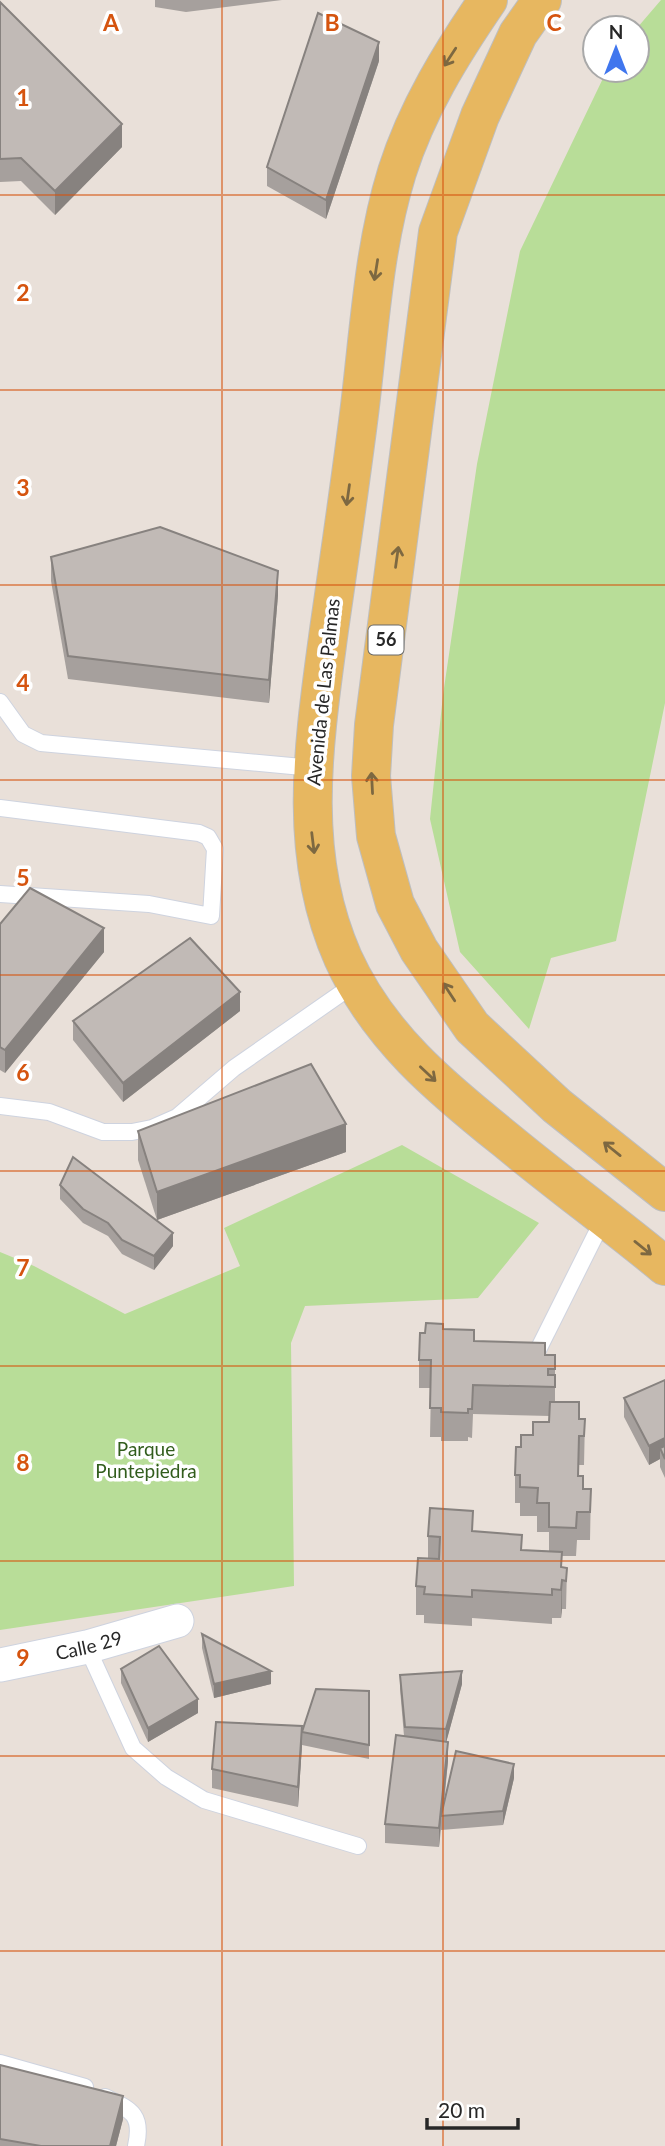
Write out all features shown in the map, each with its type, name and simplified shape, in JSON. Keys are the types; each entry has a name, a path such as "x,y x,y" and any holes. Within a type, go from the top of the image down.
{"main road":[{"name":"Avenida de Las Palmas","path":"488,0 439,74 409,138 387,206 375,273 313,768 312,826 322,897 344,960 378,1020 402,1049 434,1080 490,1128 665,1266"},
{"name":"56","path":"542,0 518,34 480,116 438,232 374,726 371,776 376,836 395,904 419,950 472,1027 557,1106 665,1192"}],"street":[{"name":"Calle 29","path":"0,1665 87,1647 177,1621"}],"lane":[{"path":"0,702 23,733 41,743 313,768"},
{"path":"0,808 199,833 208,837 215,849 211,916 149,904 0,894"},
{"path":"0,1106 49,1112 103,1132 132,1132 152,1128 177,1116 234,1068 356,983"},
{"path":"537,1352 604,1216"},
{"path":"87,1647 133,1748 166,1777 204,1800 358,1846"},
{"path":"0,2063 89,2088 133,2111 140,2129 136,2146"}],"green space":[{"path":"661,0 665,0 665,703 616,941 551,958 529,1029 460,952 430,819 443,695 477,464 520,251 600,84 651,84 649,14"},
{"name":"Parque Puntepiedra","path":"402,1145 539,1223 478,1298 305,1306 291,1343 294,1586 0,1630 0,1252 34,1266 125,1314 240,1266 224,1228"}],"building":[{"path":"0,2 122,124 55,191 21,158 0,159"},
{"path":"318,13 379,42 326,200 267,167"},
{"path":"160,527 278,571 269,680 68,656 51,557"},
{"path":"30,888 104,928 5,1050 0,1047 0,924"},
{"path":"190,938 240,992 123,1083 73,1021"},
{"path":"311,1064 346,1124 157,1192 138,1131"},
{"path":"73,1157 173,1233 154,1256 122,1240 108,1223 83,1209 60,1185"},
{"path":"426,1323 443,1324 443,1329 474,1330 474,1341 545,1343 545,1355 555,1355 555,1369 548,1369 548,1375 555,1375 555,1387 473,1385 472,1409 468,1409 468,1413 441,1412 441,1408 430,1408 431,1360 419,1360 420,1333 425,1333"},
{"path":"665,1380 665,1438 649,1446 624,1398"},
{"path":"550,1402 579,1402 579,1419 585,1419 584,1436 579,1436 578,1476 583,1476 583,1489 591,1489 590,1512 577,1512 576,1528 549,1527 549,1503 537,1503 538,1488 520,1487 520,1475 515,1475 516,1447 521,1447 521,1435 533,1435 533,1422 549,1422"},
{"path":"665,1446 665,1459 660,1448"},
{"path":"430,1508 473,1511 472,1531 522,1535 521,1550 562,1552 561,1567 567,1568 566,1581 562,1580 561,1590 552,1589 552,1595 472,1590 472,1597 424,1594 425,1587 416,1586 418,1558 439,1559 440,1537 428,1536"},
{"path":"202,1634 271,1671 214,1684"},
{"path":"159,1646 198,1699 148,1728 121,1669"},
{"path":"462,1671 446,1729 405,1727 400,1675"},
{"path":"316,1689 369,1691 369,1745 302,1732"},
{"path":"216,1722 302,1726 298,1787 212,1769"},
{"path":"396,1735 448,1742 439,1828 385,1824"},
{"path":"456,1751 514,1764 503,1811 441,1816"},
{"path":"0,2065 123,2096 110,2146 41,2146 0,2139"}]}
